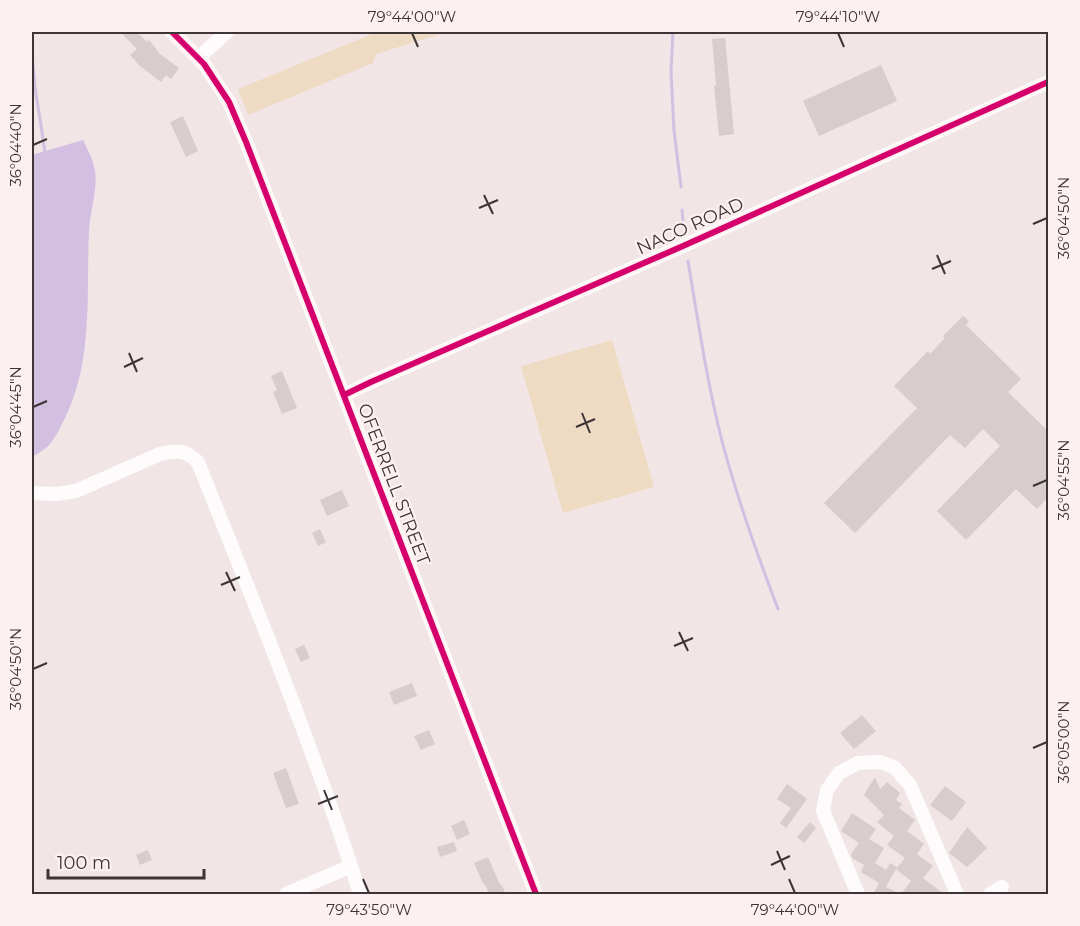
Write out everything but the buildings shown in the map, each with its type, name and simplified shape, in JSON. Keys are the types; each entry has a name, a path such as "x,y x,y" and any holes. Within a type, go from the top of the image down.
{"street":[{"name":"OFERRELL STREET","path":"172,32 204,64 229,102 246,142 536,894"},
{"path":"198,58 227,32"},
{"name":"NACO ROAD","path":"344,396 1048,82"},
{"path":"32,494 57,495 76,491 159,454 174,451 188,453 198,462 320,775 360,894"},
{"path":"858,894 823,811 827,790 839,773 858,762 880,762 894,767 910,785 957,894"},
{"path":"286,894 351,866"}],"shaded area":[{"path":"377,32 447,32 376,54 373,63 248,115 238,89"},
{"path":"83,140 93,162 96,178 89,230 88,302 84,351 74,397 64,420 50,444 32,457 32,155"},
{"path":"612,340 654,487 563,513 521,366"}],"waterway":[{"path":"673,32 671,71 674,131 681,187"},
{"path":"32,54 45,153"},
{"path":"682,210 683,220"},
{"path":"688,261 707,374 722,441 734,484 778,609"}],"cycle path":[{"path":"172,32 204,64 229,102 246,142 536,894"},
{"path":"344,395 1048,82"}]}
